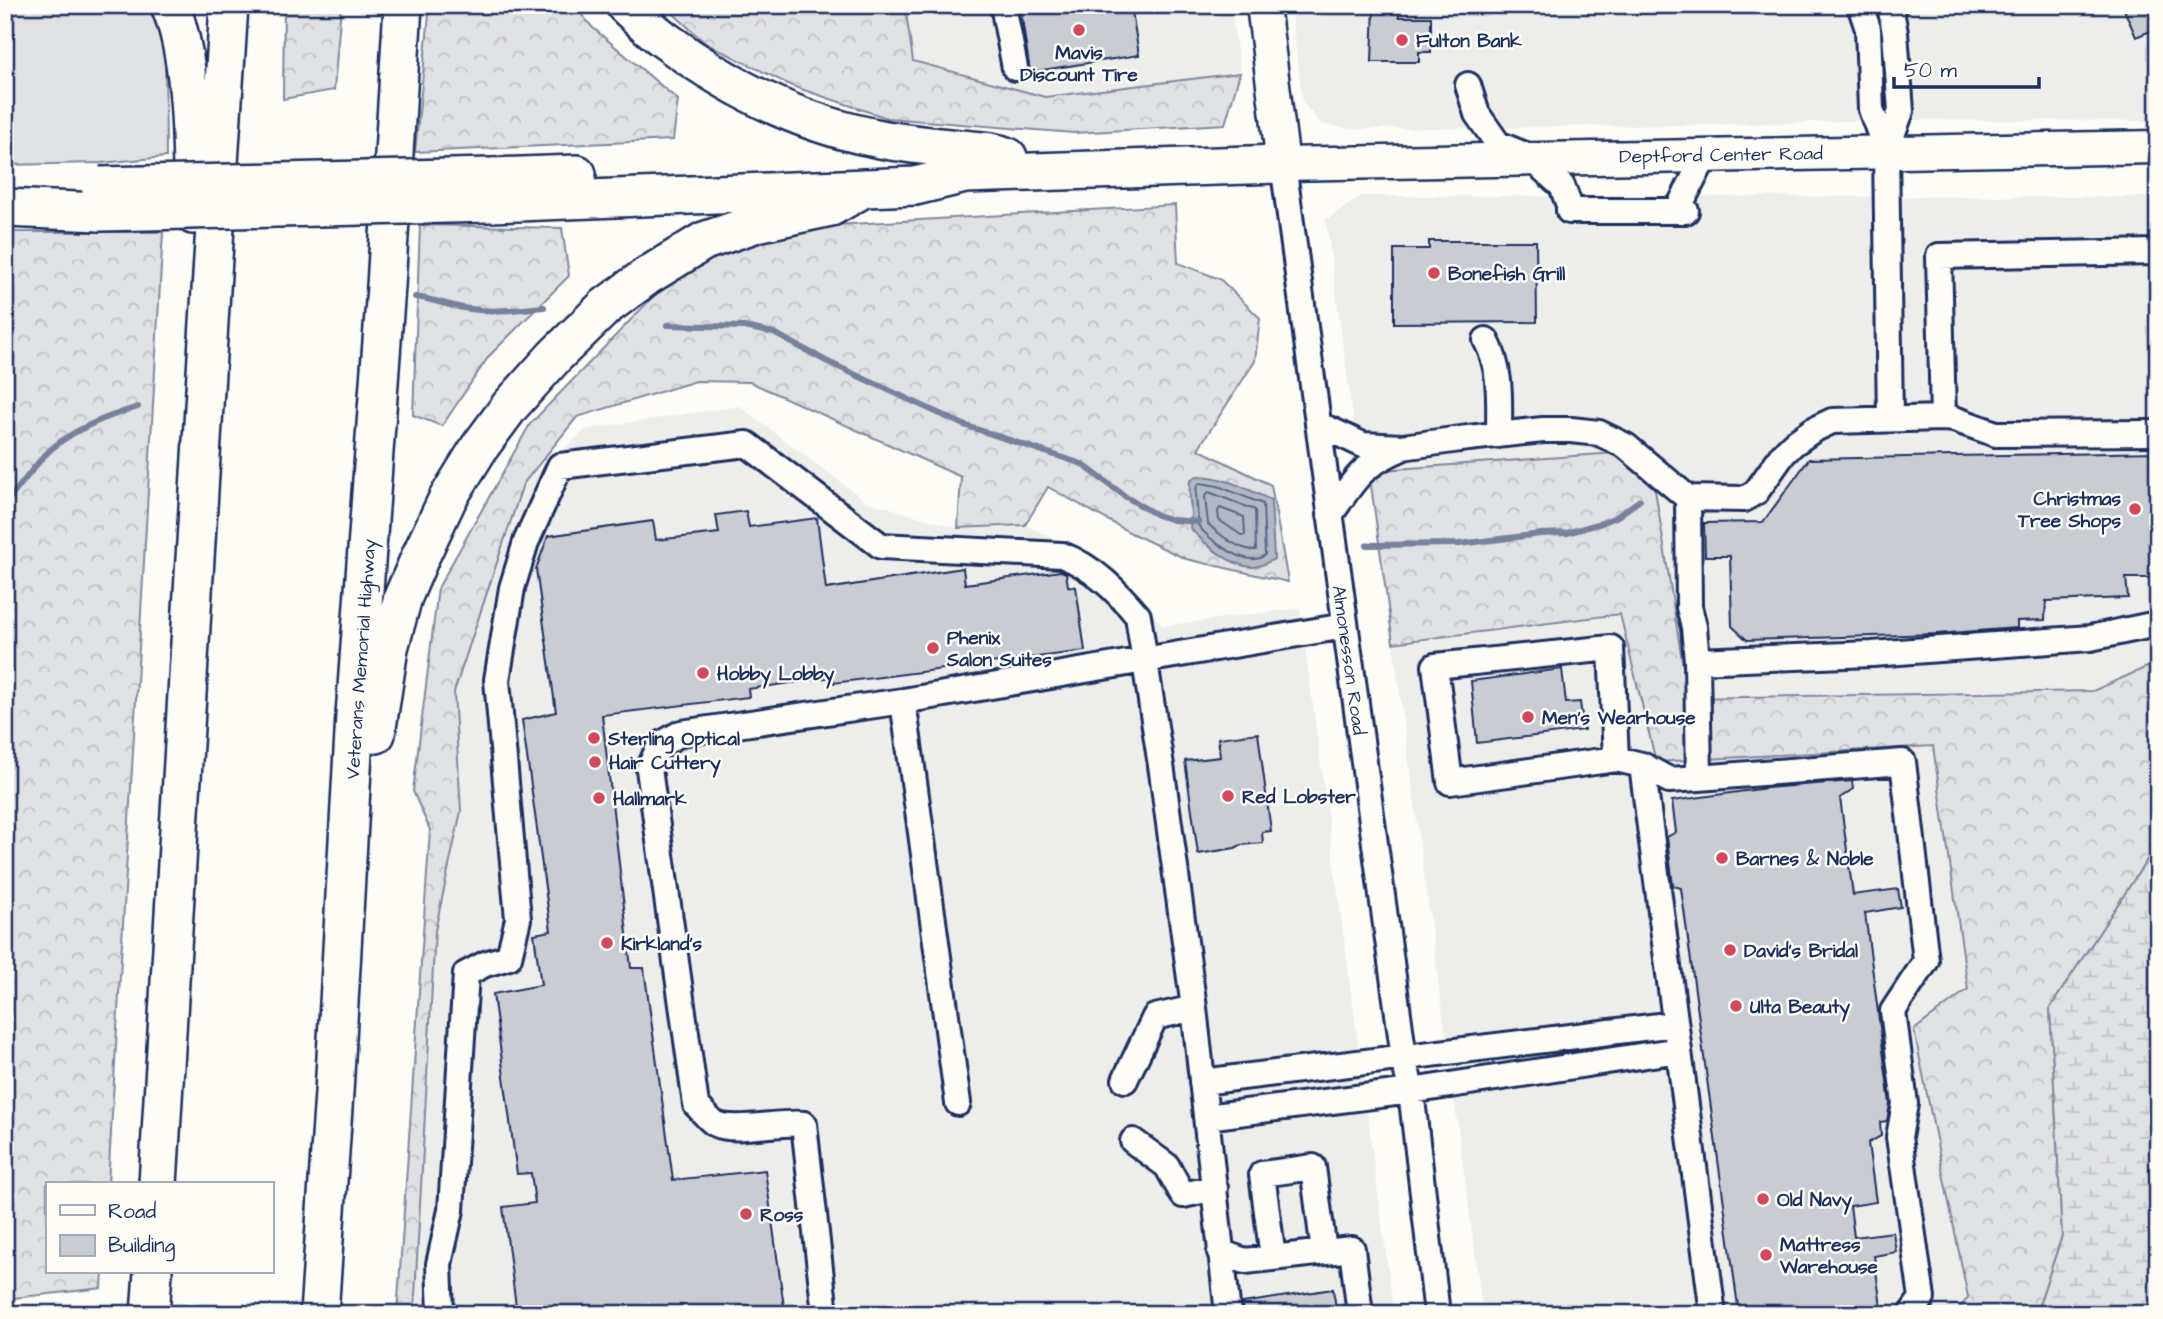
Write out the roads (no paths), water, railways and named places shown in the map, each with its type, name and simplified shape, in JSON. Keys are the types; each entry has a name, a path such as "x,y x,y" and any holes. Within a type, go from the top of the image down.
{"highway":[{"path":"170,5 183,46 190,124 194,263 209,322"},
{"path":"158,1182 229,5"},
{"name":"Veterans Memorial Highway","path":"319,1314 355,715 403,5"},
{"path":"625,5 663,39 713,73 761,98 816,121 871,137 921,145 995,151 1045,172"},
{"path":"492,190 914,165 965,174 1283,163"},
{"path":"5,208 101,199 492,190 864,188 915,186 965,174"},
{"path":"5,185 101,199"},
{"path":"334,1093 349,988 369,792 389,648 403,597 448,498 479,448 510,406 555,356 605,307 704,241 757,223 831,207 864,188"},
{"path":"150,1314 153,1274"}],"main road":[{"name":"Almonesson Road","path":"1263,5 1283,163"},
{"name":"Deptford Center Road","path":"1283,163 2158,147"}],"street":[{"path":"1003,5 1015,68"},
{"path":"1860,5 1868,29 1871,109 1886,151 1890,419"},
{"path":"1886,151 1901,111 1890,5"},
{"path":"1468,85 1477,114 1498,144 1530,157 1562,186 1569,211 1682,211 1706,154"},
{"name":"Almonesson Road","path":"1283,163 1410,1091 1437,1314"},
{"path":"1943,418 1939,256 2158,251"},
{"path":"1486,340 1495,357 1499,384 1499,435"},
{"path":"1318,424 1363,444 1402,447 1543,430 1599,433 1626,446 1688,498 1744,499 1756,492 1793,444 1812,430 1832,421 1943,418 1954,419 1996,434 2158,433"},
{"path":"441,1314 439,1265 451,1210 466,974 485,964 509,957 517,919 497,680 512,588 526,542 560,466 747,444 881,547 1062,555 1077,561 1122,597 1138,616 1194,1008 1228,1314"},
{"path":"1331,515 1356,476 1370,463 1402,447"},
{"path":"1688,498 1689,607 1697,661 1699,778"},
{"path":"1697,661 1872,654 2090,638 2158,622"},
{"path":"825,1314 804,1124 789,1122 736,1127 716,1124 696,1105 649,769 660,745 681,733 903,701 1345,626"},
{"path":"1616,759 1611,648 1435,666 1450,782 1616,759 1642,765 1669,780 1903,762 1926,961 1893,1011 1905,1104 1899,1137 1922,1298 1911,1314"},
{"path":"903,701 958,1103"},
{"path":"1642,765 1713,1314"},
{"path":"1125,1080 1155,1017 1194,1008"},
{"path":"1202,1082 1675,1024"},
{"path":"1206,1117 1410,1091 1679,1050"},
{"path":"1133,1141 1167,1167 1183,1195 1215,1188"},
{"path":"1273,1258 1262,1174 1313,1167 1324,1252"},
{"path":"1220,1252 1245,1261 1352,1249 1360,1314"}],"water":[{"path":"1197,476 1226,481 1271,500 1274,559 1255,567 1235,563 1210,547 1190,528 1190,481"}],"waterway":[{"path":"415,297 479,310 544,307"},
{"path":"667,325 744,327 774,333 828,362 964,425 1082,464 1126,497 1157,515 1173,520 1198,522"},
{"path":"5,504 43,457 63,440 100,420 138,407"},
{"path":"1367,545 1459,544 1567,533 1616,517 1640,500"},
{"path":"2149,1314 2158,1308"}],"place":[{"name":"Mavis Discount Tire","path":"1079,30"},
{"name":"Fulton Bank","path":"1402,40"},
{"name":"Bonefish Grill","path":"1434,273"},
{"name":"Christmas Tree Shops","path":"2135,509"},
{"name":"Phenix Salon Suites","path":"933,648"},
{"name":"Hobby Lobby","path":"703,673"},
{"name":"Men's Wearhouse","path":"1528,717"},
{"name":"Sterling Optical","path":"594,738"},
{"name":"Hair Cuttery","path":"595,762"},
{"name":"Red Lobster","path":"1228,796"},
{"name":"Hallmark","path":"599,798"},
{"name":"Barnes & Noble","path":"1722,858"},
{"name":"Kirkland's","path":"607,943"},
{"name":"David's Bridal","path":"1730,950"},
{"name":"Ulta Beauty","path":"1736,1006"},
{"name":"Old Navy","path":"1763,1199"},
{"name":"Ross","path":"746,1214"},
{"name":"Mattress Warehouse","path":"1766,1255"}]}
